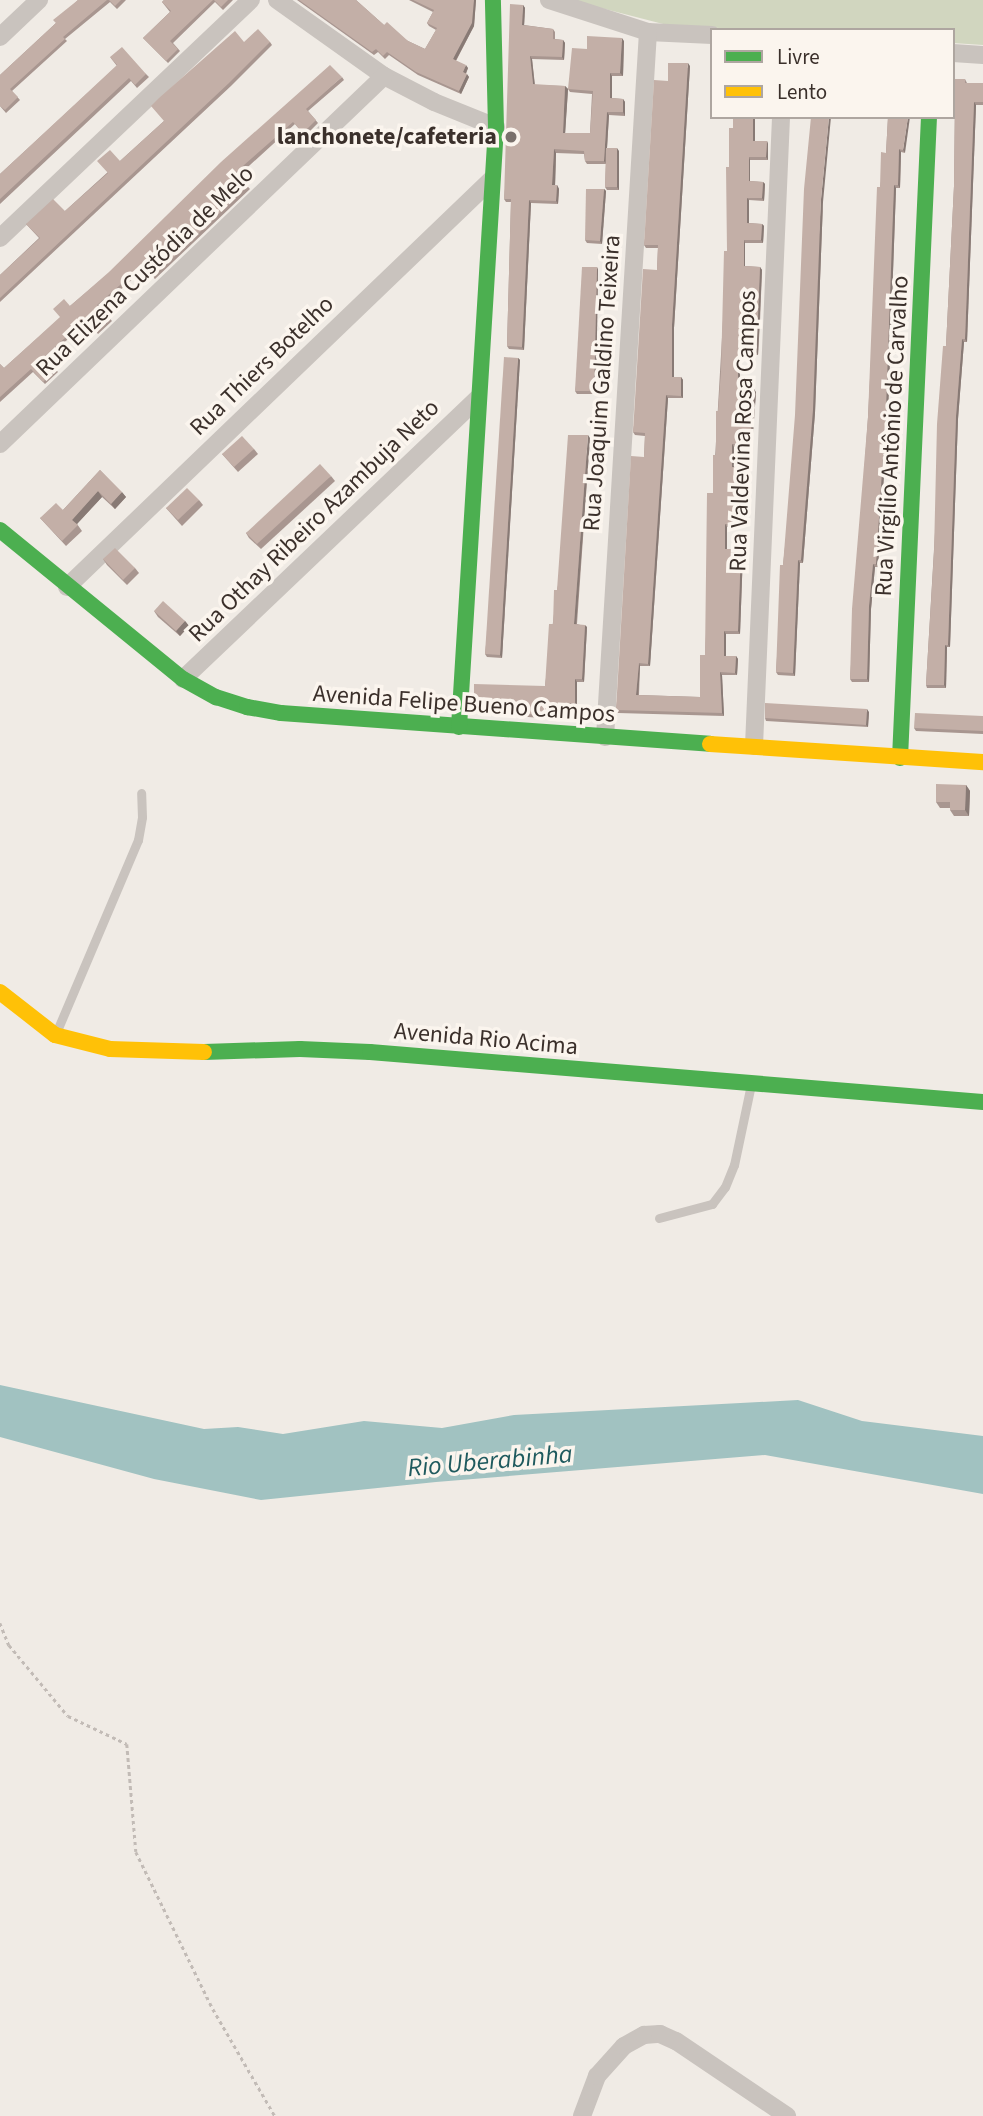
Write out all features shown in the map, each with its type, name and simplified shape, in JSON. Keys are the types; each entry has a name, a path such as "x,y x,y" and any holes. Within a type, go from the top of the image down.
{"street":[{"path":"0,37 39,0"},
{"path":"0,238 251,0"},
{"path":"276,0 384,76 434,103 496,127"},
{"path":"459,727 496,127 493,0"},
{"path":"549,0 649,32 710,35"},
{"name":"Rua Joaquim Galdino Teixeira","path":"605,737 649,32"},
{"path":"955,53 983,55"},
{"name":"Rua Elizena Custódia de Melo","path":"0,444 384,76"},
{"name":"Rua Valdevina Rosa Campos","path":"754,746 781,119"},
{"name":"Rua Virgílio Antônio de Carvalho","path":"900,758 929,119"},
{"name":"Rua Thiers Botelho","path":"67,587 491,180"},
{"name":"Rua Othay Ribeiro Azambuja Neto","path":"183,679 478,398"},
{"name":"Avenida Felipe Bueno Campos","path":"0,530 183,679 216,697 281,713 983,762"},
{"name":"Avenida Rio Acima","path":"0,992 55,1035 110,1049 149,1052 300,1049 370,1052 983,1102"},
{"path":"582,2116 597,2076 624,2046 644,2035 660,2034 676,2041 787,2116"}],"lane":[{"path":"55,1035 138,840 142,817 141,793"},
{"path":"659,1218 712,1203 725,1187 734,1165 751,1084"}],"path":[{"path":"0,1623 9,1645 68,1716 127,1744 136,1852 213,2009 275,2116"}],"green space":[{"path":"570,0 983,0 983,45 955,43 955,28 719,28 667,25"}],"water":[{"name":"Rio Uberabinha","path":"0,1385 204,1429 238,1427 283,1434 364,1421 442,1428 514,1415 798,1400 862,1421 983,1436 983,1494 765,1455 436,1482 261,1500 154,1479 0,1437"}],"building":[{"path":"78,0 107,0 63,37 65,39 10,89 18,97 5,110 0,106 0,75 56,23 53,20"},
{"path":"109,0 121,0 115,6"},
{"path":"213,0 170,41 178,49 166,61 143,38 171,11 162,2"},
{"path":"214,0 228,0 221,7"},
{"path":"299,0 356,0 384,25 387,22 408,41 425,49 437,28 427,23 434,10 413,0 474,0 472,23 453,59 466,65 463,72 467,74 459,91 416,72 387,52 383,56 376,49 372,52"},
{"path":"510,4 523,5 522,25 553,29 553,39 563,40 562,57 530,56 533,84 565,86 563,133 590,133 593,91 568,89 572,48 587,49 587,36 622,38 620,73 610,73 610,98 623,99 623,112 607,112 604,161 585,161 584,151 554,149 552,185 557,185 556,201 529,200 522,347 507,346 511,199 504,199"},
{"path":"258,29 270,42 0,298 0,275 40,238 26,224 53,199 65,211 108,173 97,161 110,150 120,161 164,121 151,106 159,98 235,31 244,42"},
{"path":"122,47 146,74 135,85 129,78 0,199 0,174 117,65 110,57"},
{"path":"668,63 688,63 672,325 672,377 681,377 681,396 666,395 648,664 639,663 636,695 700,697 700,655 705,655 707,493 713,493 713,455 716,455 724,251 727,251 726,167 729,167 729,128 733,128 733,119 753,119 753,141 767,141 766,157 749,157 749,181 763,182 762,198 747,198 747,223 762,224 761,240 744,240 744,266 760,267 758,319 756,352 738,352 738,388 754,389 750,444 732,444 732,467 748,468 748,484 744,484 742,524 725,524 725,549 741,549 738,631 724,631 724,656 736,656 735,673 720,672 722,713 616,710 631,456 644,457 645,433 633,432 643,269 657,270 658,245 644,245 654,80 668,81"},
{"path":"330,65 342,77 306,109 316,120 303,133 293,122 235,173 248,186 153,277 142,266 97,305 110,318 96,331 86,320 44,357 56,369 43,382 31,369 0,397 0,364 4,368 60,317 53,309 64,299 70,306 109,272 221,162"},
{"path":"955,79 965,79 965,83 983,83 983,102 974,102 965,339 962,339 956,416 948,645 945,645 944,685 926,685 934,552 937,424 943,346 946,346 954,186"},
{"path":"811,119 829,119 821,199 813,410 801,560 798,560 793,673 776,672 780,565 783,565 795,415 804,189"},
{"path":"888,119 908,119 903,150 899,149 898,185 894,185 886,410 876,564 873,564 869,606 867,679 850,679 852,609 868,417 877,187 880,187 881,152 886,153"},
{"path":"606,148 617,148 617,187 605,187"},
{"path":"586,189 604,189 600,241 585,240"},
{"path":"582,267 597,267 594,391 575,391"},
{"path":"504,357 518,358 500,655 485,654"},
{"path":"568,435 588,435 574,624 585,625 582,679 575,679 575,703 554,703 554,716 487,711 487,699 474,699 474,684 545,686 549,624 553,624 554,590 557,590"},
{"path":"242,436 254,449 234,467 222,454"},
{"path":"320,464 331,476 257,544 246,533"},
{"path":"100,470 122,492 111,504 98,491 72,520 78,525 62,541 40,518 56,503 63,510"},
{"path":"187,488 199,500 178,520 166,508"},
{"path":"115,548 135,568 123,580 103,559"},
{"path":"163,601 185,621 176,631 154,611"},
{"path":"765,703 867,709 866,725 765,718"},
{"path":"915,713 983,716 983,731 914,728"},
{"path":"936,784 966,785 965,810 950,810 950,802 936,802"}],"traffic: fast":[{"path":"459,727 496,127 493,0"},
{"path":"900,758 929,119"},
{"path":"0,530 183,679 216,697 247,707 281,713 710,744"},
{"path":"204,1052 300,1049 370,1052 983,1102"}],"traffic: slow":[{"path":"710,744 983,762"},
{"path":"0,992 55,1035 110,1049 204,1052"}],"place":[{"name":"lanchonete/cafeteria","path":"511,137"}]}
